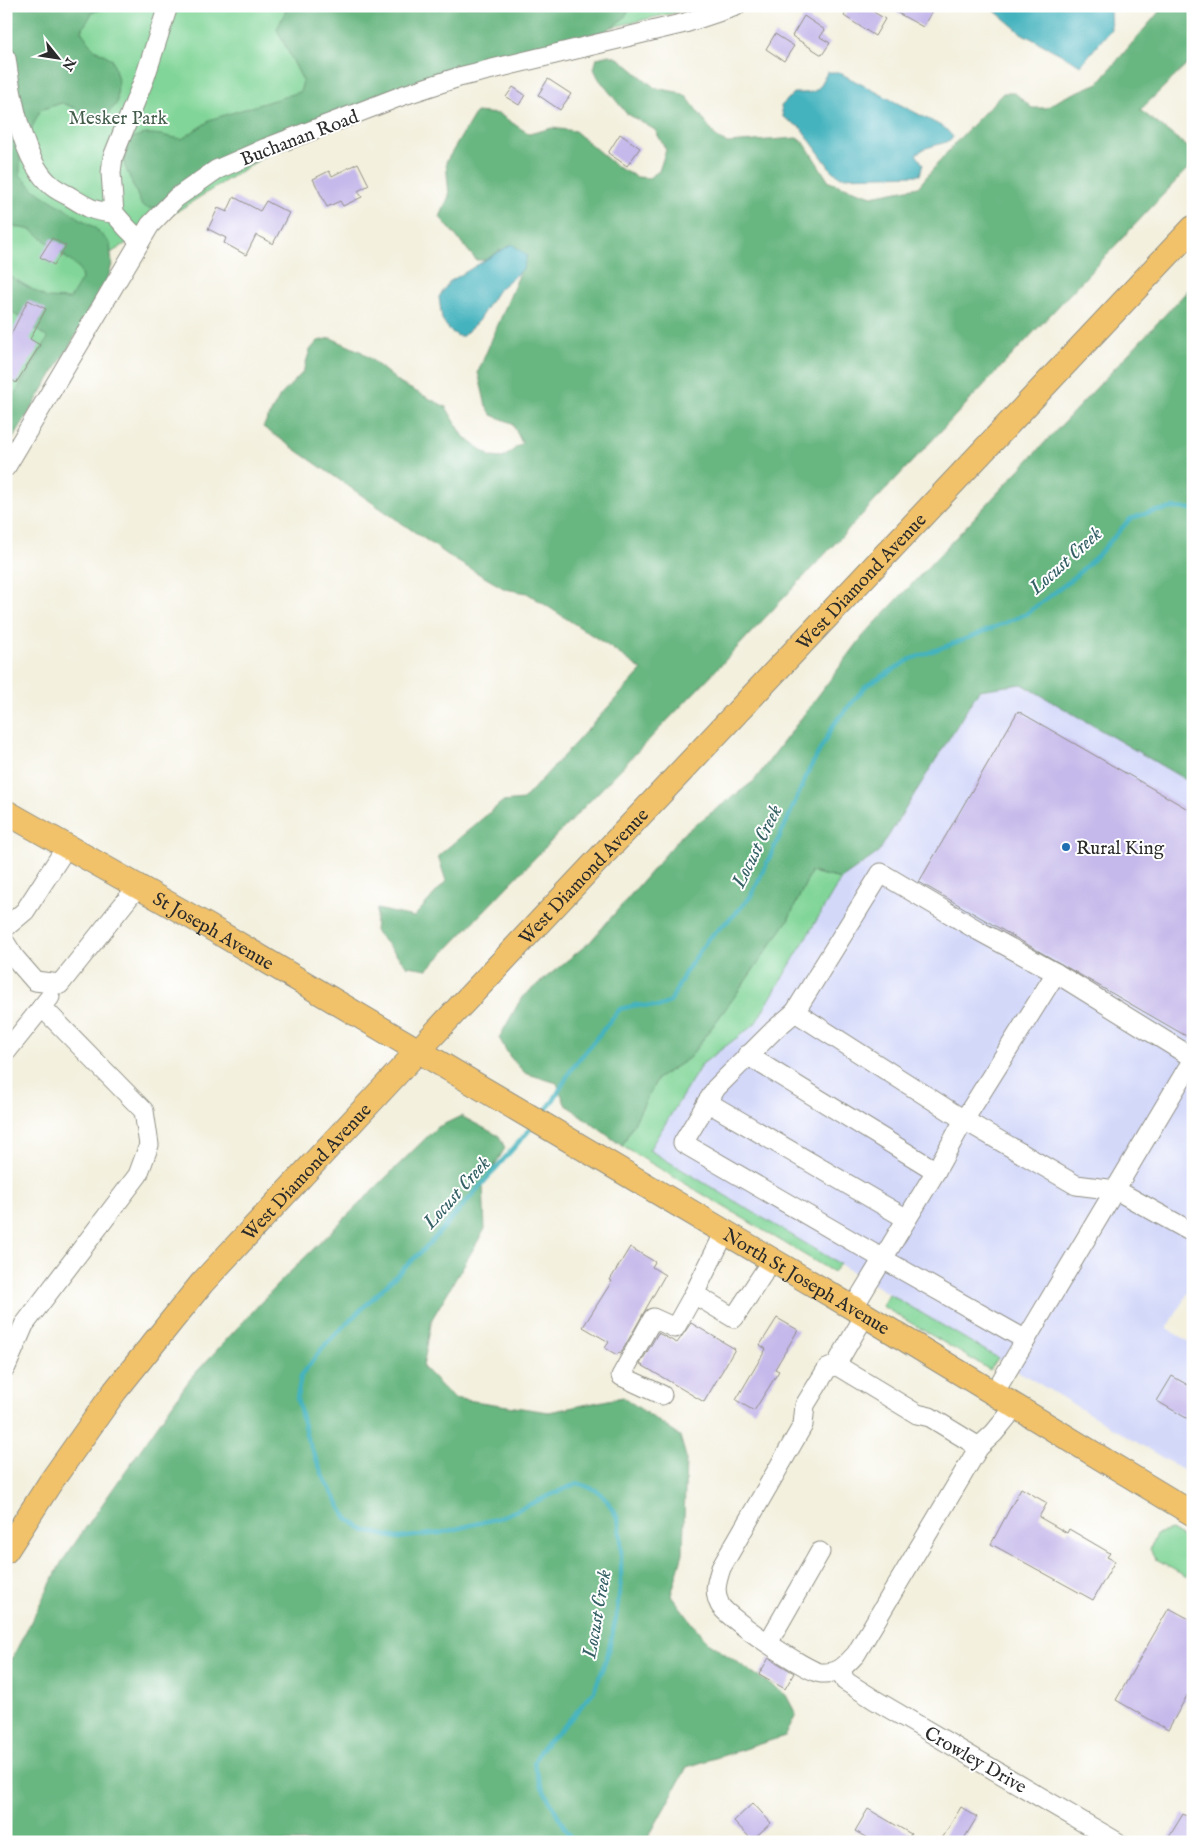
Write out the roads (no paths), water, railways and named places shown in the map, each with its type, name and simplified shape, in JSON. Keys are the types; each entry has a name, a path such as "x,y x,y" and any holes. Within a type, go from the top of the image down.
{"main road":[{"name":"West Diamond Avenue","path":"6,1551 114,1391 176,1313 232,1250 1193,228"},
{"name":"St Joseph Avenue","path":"6,812 206,925 418,1051"},
{"name":"North St Joseph Avenue","path":"418,1051 859,1311 1193,1514"}],"street":[{"path":"140,241 114,213 111,173 113,157 145,77 168,6"},
{"name":"Buchanan Road","path":"6,467 150,226 187,189 216,170 266,148 444,81 676,25 736,6"},
{"path":"6,58 11,115 35,165 51,185 95,211 114,213"},
{"path":"6,927 25,911 67,846"},
{"path":"994,1393 1026,1340 1116,1190 1193,1059 1056,973 979,931 881,873 795,1012 747,1055 716,1088 683,1143 1026,1340"},
{"path":"6,1052 138,886"},
{"path":"6,944 35,981 60,984"},
{"path":"1016,1406 994,1433 979,1447 856,1654 841,1670 820,1673 800,1665 720,1606 715,1586 721,1568 803,1425 805,1405 827,1369 836,1364 883,1259 964,1120 1056,973"},
{"path":"6,1367 24,1325 138,1175 149,1145 144,1111 42,1007"},
{"path":"795,1012 964,1120 1076,1185 1116,1190 1188,1230 1193,1228"},
{"path":"747,1055 936,1171"},
{"path":"707,1102 907,1218"},
{"path":"662,1395 621,1376 654,1318 674,1328 694,1294 725,1232"},
{"path":"694,1294 734,1318 772,1260"},
{"path":"836,1364 917,1414 930,1418 979,1447"},
{"path":"768,1643 820,1552"},
{"name":"Crowley Drive","path":"841,1670 844,1681 860,1691 1117,1842"}],"water":[{"path":"989,6 1107,6 1110,11 1111,29 1081,65 1021,33"},
{"path":"827,72 838,72 945,128 953,137 950,141 926,148 916,154 923,164 920,175 841,177 832,171 801,128 783,117 781,106 794,93 812,92 818,88"},
{"path":"512,244 527,256 523,269 497,291 478,321 463,336 458,336 449,330 442,319 439,297 449,282"}],"waterway":[{"name":"Locust Creek","path":"541,1116 553,1101 572,1068 620,1009 636,1005 658,1007 670,1002 685,973 708,939 751,896 808,772 834,724 866,686 911,659 1026,614 1071,580 1098,555 1130,519 1147,513 1173,508 1193,509"},
{"name":"Locust Creek","path":"533,1126 431,1242 320,1351 301,1376 297,1398 307,1438 326,1482 347,1518 365,1531 398,1538 440,1533 499,1518 578,1483 598,1491 608,1502 618,1519 621,1540 621,1580 616,1618 607,1657 594,1691 567,1723 540,1750 534,1763 541,1785 573,1842"}],"place":[{"name":"Rural King","path":"1066,847"}],"park label":[{"name":"Mesker Park","path":"118,117"}]}
